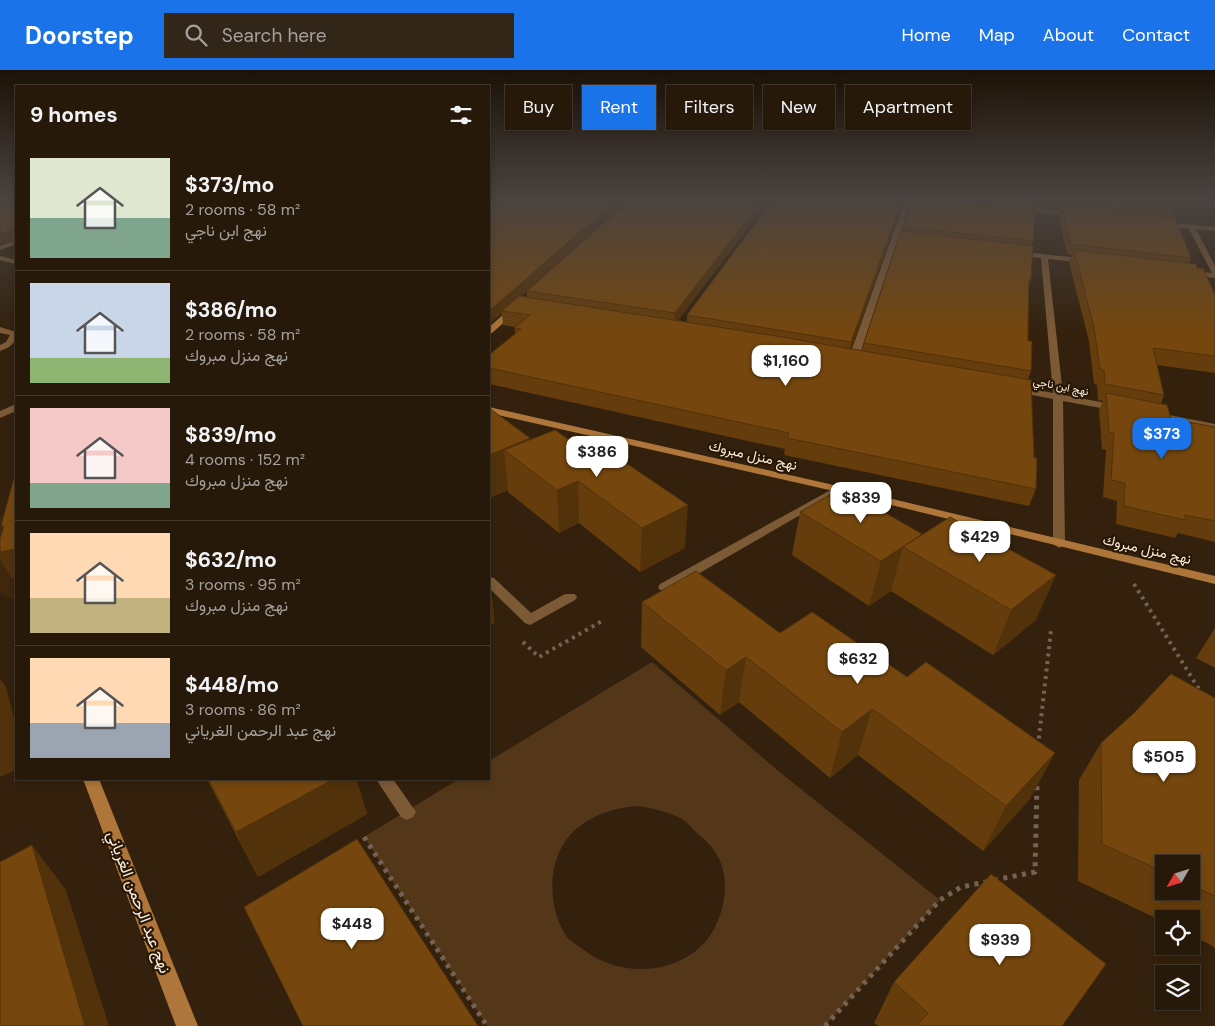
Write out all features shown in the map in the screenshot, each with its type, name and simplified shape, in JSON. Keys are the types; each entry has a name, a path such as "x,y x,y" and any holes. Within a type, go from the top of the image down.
{"street":[{"path":"853,360 892,245"},
{"path":"1177,272 1215,273 1201,245"},
{"path":"1006,252 1092,262"},
{"path":"1044,256 1058,397 1059,544"},
{"path":"0,258 15,262"},
{"path":"490,330 524,304"},
{"path":"0,330 15,334 8,344 0,348"},
{"name":"نهج ابن ناجي","path":"1009,388 1127,410"},
{"path":"0,416 15,408"},
{"name":"نهج منزل مبروك","path":"490,410 838,490 1215,580"},
{"path":"1146,414 1215,427"},
{"path":"665,587 838,490"},
{"path":"490,582 530,620 570,598"},
{"name":"نهج عبد الرحمن الغرياني","path":"91,780 187,1026"},
{"path":"385,780 407,812"}],"path":[{"path":"1118,557 1204,698"},
{"path":"1038,750 1038,731 1051,630"},
{"path":"825,1026 940,900 960,887 1035,872 1037,778"},
{"path":"364,837 487,1026"}],"shaded area":[{"path":"15,507 15,600 0,593 0,517"},
{"path":"652,662 777,770 940,900 825,1026 487,1026 364,837 457,780 490,780 490,760","holes":["636,806 653,809 680,818 713,849 723,871 725,881 724,902 713,931 702,946 687,957 671,964 653,968 635,969 617,966 599,960 566,936 559,923 552,893 556,863 561,849 569,836 593,818 607,812 629,807"]}],"building":[{"path":"490,245 566,245 490,310"},
{"path":"580,245 728,245 675,313 527,291"},
{"path":"740,245 886,245 851,342 687,315"},
{"path":"897,245 1033,246 1031,279 1029,279 1028,317 1028,341 1032,341 1031,371 864,343"},
{"path":"1076,245 1186,245 1191,258"},
{"path":"1074,250 1196,264 1197,268 1203,268 1215,295 1215,356 1153,348 1164,395 1105,384 1104,370 1100,369 1094,327"},
{"path":"519,296 782,337 1031,380 1034,458 1037,458 1036,489 787,438 789,433 490,368 490,354 521,329 514,328 530,315 502,311"},
{"path":"1106,393 1167,405 1171,419 1215,427 1215,521 1185,515 1185,520 1124,506 1125,483 1111,480 1114,433 1109,432"},
{"path":"490,409 530,438 490,455"},
{"path":"555,430 608,467 623,461 688,505 642,528 578,481 557,490 504,450"},
{"path":"14,478 15,549 0,552 0,539 4,526 1,526"},
{"path":"842,488 922,534 881,561 800,512"},
{"path":"950,517 1056,575 1011,610 903,547"},
{"path":"696,571 780,633 812,612 907,677 926,662 1055,753 1006,806 872,709 842,732 746,657 726,670 642,602"},
{"path":"1171,674 1215,698 1215,896 1200,889 1200,855 1155,855 1155,868 1102,844 1101,743 1134,713"},
{"path":"209,780 332,780 236,832"},
{"path":"357,839 478,1026 303,1026 244,907"},
{"path":"32,845 85,1026 0,1026 0,862"},
{"path":"991,874 1106,964 1062,1026 917,1026 928,1013 894,982"}]}
